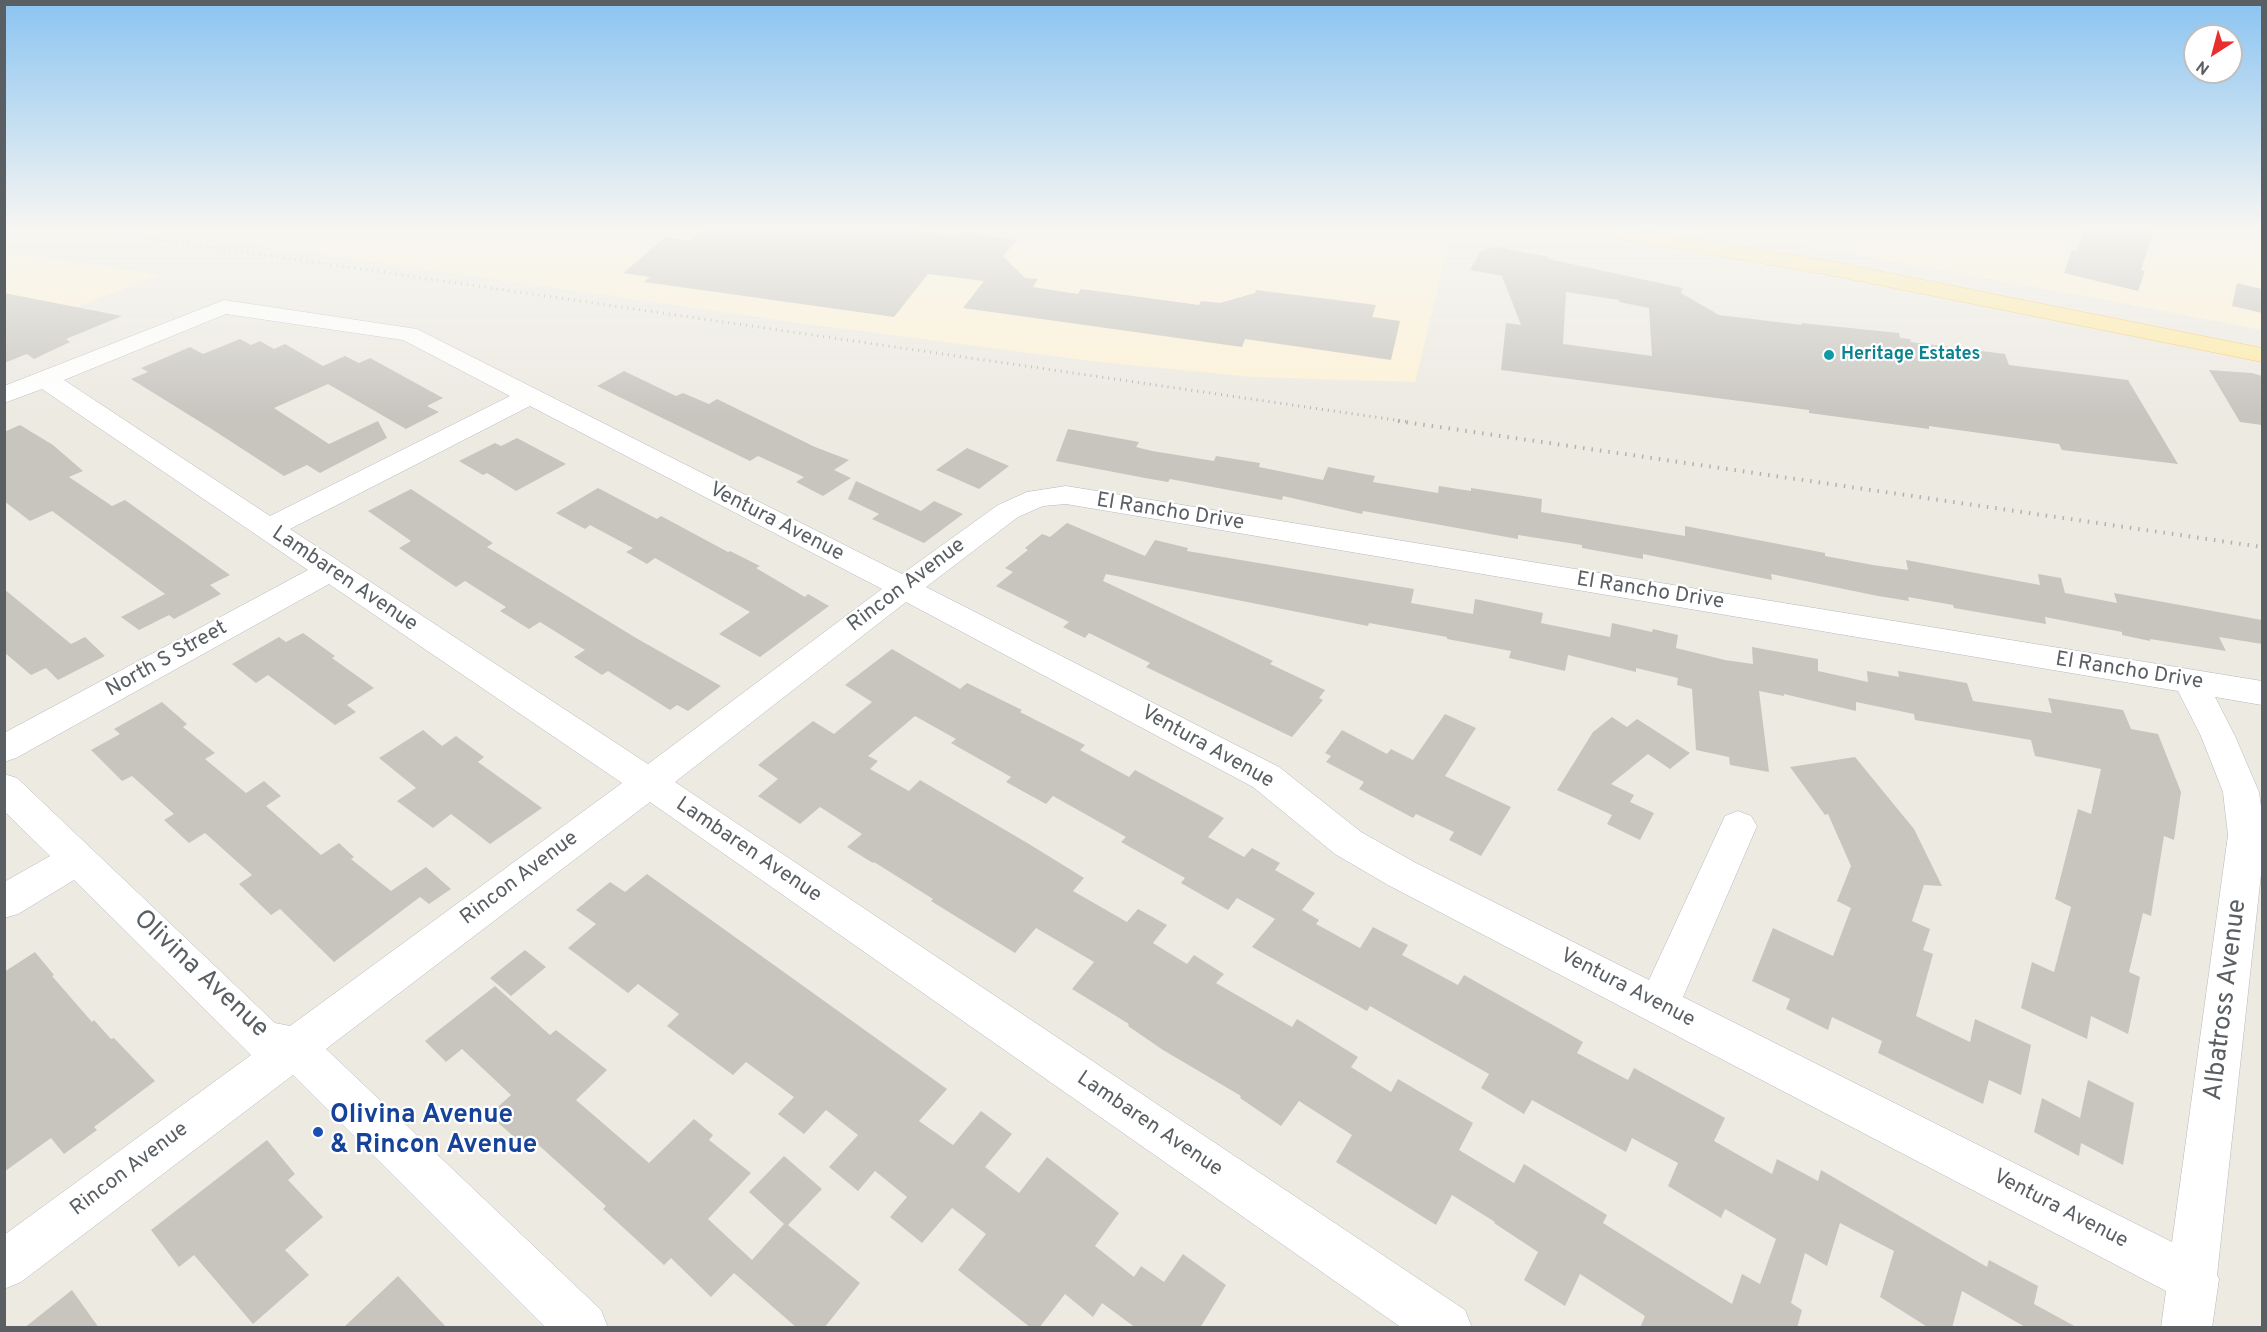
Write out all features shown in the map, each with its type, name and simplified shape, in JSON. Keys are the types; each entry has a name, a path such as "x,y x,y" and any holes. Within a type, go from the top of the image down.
{"main road":[{"path":"1944,291 2262,355"},
{"path":"2027,291 2262,335"}],"street":[{"name":"Ventura Avenue","path":"45,379 224,308 409,334 1266,777 1348,843 1402,874 2194,1279"},
{"path":"4,395 45,379"},
{"name":"Lambaren Avenue","path":"45,379 649,783 1447,1328"},
{"path":"268,528 528,397"},
{"name":"El Rancho Drive","path":"1037,498 1066,495 2262,693"},
{"name":"Rincon Avenue","path":"4,1265 649,783 904,588 1008,511 1037,498"},
{"name":"North S Street","path":"4,749 329,571"},
{"name":"Albatross Avenue","path":"2186,1328 2252,879 2241,792 2218,736 2190,682"},
{"name":"Olivina Avenue","path":"4,788 263,1040 294,1047 573,1324"},
{"path":"1658,1005 1738,826"},
{"path":"4,902 77,859"}],"shaded area":[{"path":"5,291 118,291 5,334"},
{"path":"578,291 1437,291 1415,382 1253,377 1100,362 799,323"},
{"path":"2057,291 2262,291 2262,330"}],"building":[{"path":"709,291 914,291 894,317"},
{"path":"976,291 1060,291 1078,294 1080,291 1097,291 1199,305 1201,301 1220,303 1256,291 1265,291 1376,305 1372,317 1400,321 1391,360 1245,339 1242,347 963,308"},
{"name":"Heritage Estates","path":"1508,291 1682,291 1681,293 1719,315 1899,333 1900,338 1910,339 1911,342 2005,354 2009,365 2128,380 2178,464 2062,450 2059,444 1929,426 1929,429 1809,413 1809,410 1501,370 1506,323 1521,325","holes":["1566,292 1619,300 1619,302 1649,308 1652,356 1563,344"]},
{"path":"2235,291 2262,291 2262,313 2232,306"},
{"path":"4,293 122,316 66,339 70,342 34,359 27,354 4,363"},
{"path":"240,339 251,345 260,341 274,349 285,344 323,366 345,356 359,363 370,358 443,398 427,406 439,412 406,429 328,384 274,408 329,444 378,421 387,438 320,473 307,465 284,476 131,379 148,372 141,368 190,347 203,354"},
{"path":"2209,370 2252,373 2262,376 2262,425 2240,422"},
{"path":"624,371 676,396 683,393 709,404 717,399 815,447 849,460 834,470 851,478 823,496 796,482 804,477 758,456 750,461 597,386"},
{"path":"20,425 53,445 83,471 69,477 112,506 125,500 230,575 210,585 221,594 174,619 169,615 139,630 121,617 165,594 52,511 30,521 4,501 4,432"},
{"path":"1068,429 1139,442 1136,447 1152,451 1214,461 1216,456 1260,463 1259,467 1323,480 1328,467 1375,476 1373,482 1438,493 1439,486 1471,491 1471,488 1542,499 1541,512 1685,536 1685,526 1825,553 1825,556 1873,565 1908,570 1906,560 2040,585 2038,574 2061,578 2065,593 2117,603 2114,593 2262,620 2262,644 2219,637 2226,651 2150,639 2150,641 2122,635 2122,632 2045,617 2046,624 1954,608 1953,605 1908,597 1909,601 1878,596 1771,574 1772,580 1643,554 1643,559 1582,548 1582,545 1518,535 1518,539 1363,511 1362,514 1283,496 1282,500 1170,479 1168,482 1145,478 1056,461"},
{"path":"517,438 566,464 516,491 487,473 483,475 459,461 495,443 501,446"},
{"path":"967,448 1009,466 979,489 936,470"},
{"path":"856,481 921,511 934,501 963,514 924,543 872,519 879,514 848,499"},
{"path":"598,488 657,519 661,516 728,552 760,566 756,568 805,597 808,594 829,606 760,657 719,634 750,612 655,558 647,564 626,552 633,548 590,525 585,529 556,513"},
{"path":"411,489 493,543 487,547 636,638 721,686 688,711 677,705 670,710 608,671 602,675 574,657 585,650 540,622 529,629 500,611 506,607 465,581 456,587 399,548 411,541 368,511"},
{"path":"1067,523 1145,556 1155,540 1188,548 1187,551 1414,589 1411,603 1473,614 1475,599 1543,613 1541,623 1610,637 1612,623 1652,632 1653,629 1678,635 1676,648 1725,660 1753,664 1752,647 1818,659 1818,671 1868,682 1867,671 1899,677 1898,671 1967,683 1973,701 2052,713 2048,698 2123,710 2131,729 2158,734 2181,792 2174,840 2164,836 2151,916 2143,913 2129,972 2140,977 2128,1034 2091,1016 2087,1039 2021,1008 2032,962 2054,972 2071,907 2055,899 2078,809 2091,814 2101,769 2035,756 2031,740 1915,720 1914,714 1856,702 1856,711 1784,694 1784,696 1759,691 1769,772 1730,765 1729,757 1696,750 1692,689 1677,685 1678,678 1636,668 1636,672 1568,655 1565,671 1509,658 1511,651 1447,639 1447,637 1369,623 1368,626 1106,574 1103,581 1273,661 1270,664 1325,690 1319,698 1323,700 1292,737 1146,667 1150,663 1089,633 1085,638 1063,627 1069,622 996,586 1013,572 1005,568 1028,550 1025,548 1042,534 1050,537"},
{"path":"4,589 71,644 85,637 105,656 58,680 46,668 31,675 4,652"},
{"path":"303,633 335,656 332,658 374,688 347,705 356,712 335,725 268,675 256,683 232,664 279,637 286,642"},
{"path":"892,649 960,689 967,683 1022,710 1020,712 1085,745 1080,750 1129,777 1135,770 1224,818 1208,837 1244,857 1252,848 1280,863 1275,870 1315,893 1302,910 1319,920 1316,924 1360,948 1373,927 1408,945 1402,955 1458,985 1464,975 1583,1042 1577,1053 1628,1080 1634,1068 1725,1118 1714,1141 1772,1174 1777,1159 1818,1181 1821,1170 1987,1267 1989,1260 2038,1286 2034,1304 2078,1328 2027,1328 1962,1291 1952,1328 1929,1328 1880,1297 1894,1251 1840,1223 1827,1266 1805,1253 1791,1303 1802,1310 1797,1328 1640,1328 1645,1316 1580,1274 1565,1306 1524,1280 1538,1252 1495,1222 1452,1195 1436,1225 1336,1162 1352,1135 1299,1101 1281,1126 1240,1098 1241,1096 1163,1050 1128,1026 1129,1024 1072,989 1094,962 1036,928 1015,953 931,901 933,899 847,847 862,834 820,807 800,824 758,796 778,779 758,765 813,721 834,734 872,702 845,685","holes":["915,716 956,739 951,743 1011,777 1006,782 1046,804 1053,796 1126,837 1121,842 1185,878 1181,883 1228,910 1237,898 1275,919 1252,947 1367,1011 1370,1006 1489,1074 1481,1088 1524,1114 1532,1100 1626,1152 1632,1138 1678,1163 1668,1186 1721,1218 1725,1209 1776,1239 1760,1284 1742,1274 1732,1304 1603,1223 1607,1215 1524,1164 1514,1183 1459,1150 1473,1123 1398,1079 1391,1092 1351,1067 1358,1057 1297,1019 1292,1027 1216,983 1224,974 1194,955 1187,964 1153,943 1167,925 1138,909 1127,922 1073,891 1084,878 1029,844 920,780 909,791 870,769 878,761 868,756"]},
{"path":"162,702 187,724 183,727 215,753 205,759 246,793 264,781 281,796 266,806 321,855 339,843 354,857 351,859 391,891 426,867 451,889 429,904 420,897 334,962 280,909 271,915 239,884 252,875 205,833 189,843 164,820 174,814 132,776 122,781 91,750 120,734 114,729"},
{"path":"1445,714 1476,728 1445,776 1511,807 1481,856 1449,840 1454,832 1416,814 1413,818 1359,789 1364,782 1326,762 1331,756 1325,753 1342,730 1387,754 1391,749 1413,760"},
{"path":"1612,717 1627,727 1637,719 1690,753 1670,769 1648,754 1611,784 1634,795 1630,802 1654,813 1640,840 1607,824 1612,815 1557,790 1593,732"},
{"path":"423,730 442,746 456,736 484,757 478,762 542,808 490,844 451,814 433,828 397,801 416,788 379,758"},
{"path":"1855,757 1914,829 1942,886 1924,885 1912,921 1930,929 1923,950 1933,954 1916,1016 1970,1042 1975,1019 2031,1045 2021,1095 1989,1080 1983,1104 1878,1053 1882,1041 1832,1017 1828,1030 1786,1009 1790,999 1752,981 1773,928 1833,956 1851,908 1837,901 1851,866 1828,814 1825,815 1790,767"},
{"path":"647,874 947,1089 919,1121 953,1145 981,1111 1012,1134 985,1167 1019,1193 1047,1157 1119,1213 1095,1246 1134,1277 1141,1266 1164,1282 1183,1254 1226,1285 1200,1328 1136,1328 1102,1303 1093,1317 1065,1294 1039,1328 1031,1328 958,1270 986,1234 952,1208 922,1243 890,1217 907,1197 875,1171 858,1191 829,1167 858,1135 826,1110 804,1134 778,1114 794,1097 746,1062 733,1075 667,1026 679,1014 638,984 628,993 568,948 596,924 576,910 610,882 625,892"},
{"path":"525,950 546,967 511,996 490,978"},
{"path":"35,952 54,975 52,976 92,1022 94,1020 111,1039 114,1038 155,1081 94,1127 97,1130 64,1154 51,1138 4,1172 4,972"},
{"path":"495,986 550,1035 556,1030 607,1070 576,1100 649,1163 694,1119 713,1135 709,1140 751,1173 708,1219 752,1260 784,1224 749,1192 784,1156 822,1189 788,1225 860,1283 824,1328 797,1328 734,1273 711,1297 671,1258 664,1265 603,1209 606,1206 533,1140 526,1147 489,1115 511,1095 462,1049 446,1062 425,1041"},
{"path":"2088,1080 2134,1103 2123,1165 2081,1143 2079,1156 2034,1132 2042,1098 2080,1118"},
{"path":"267,1140 295,1174 288,1180 323,1217 285,1250 309,1275 253,1324 194,1255 179,1267 151,1230"},
{"path":"398,1276 447,1328 343,1328"},
{"path":"72,1290 99,1328 24,1328"}],"railway":[{"path":"513,291 1409,422"},
{"path":"1398,421 2262,547"}],"place":[{"name":"Heritage Estates","path":"1829,355"},
{"name":"Olivina Avenue & Rincon Avenue","path":"318,1132"}]}
